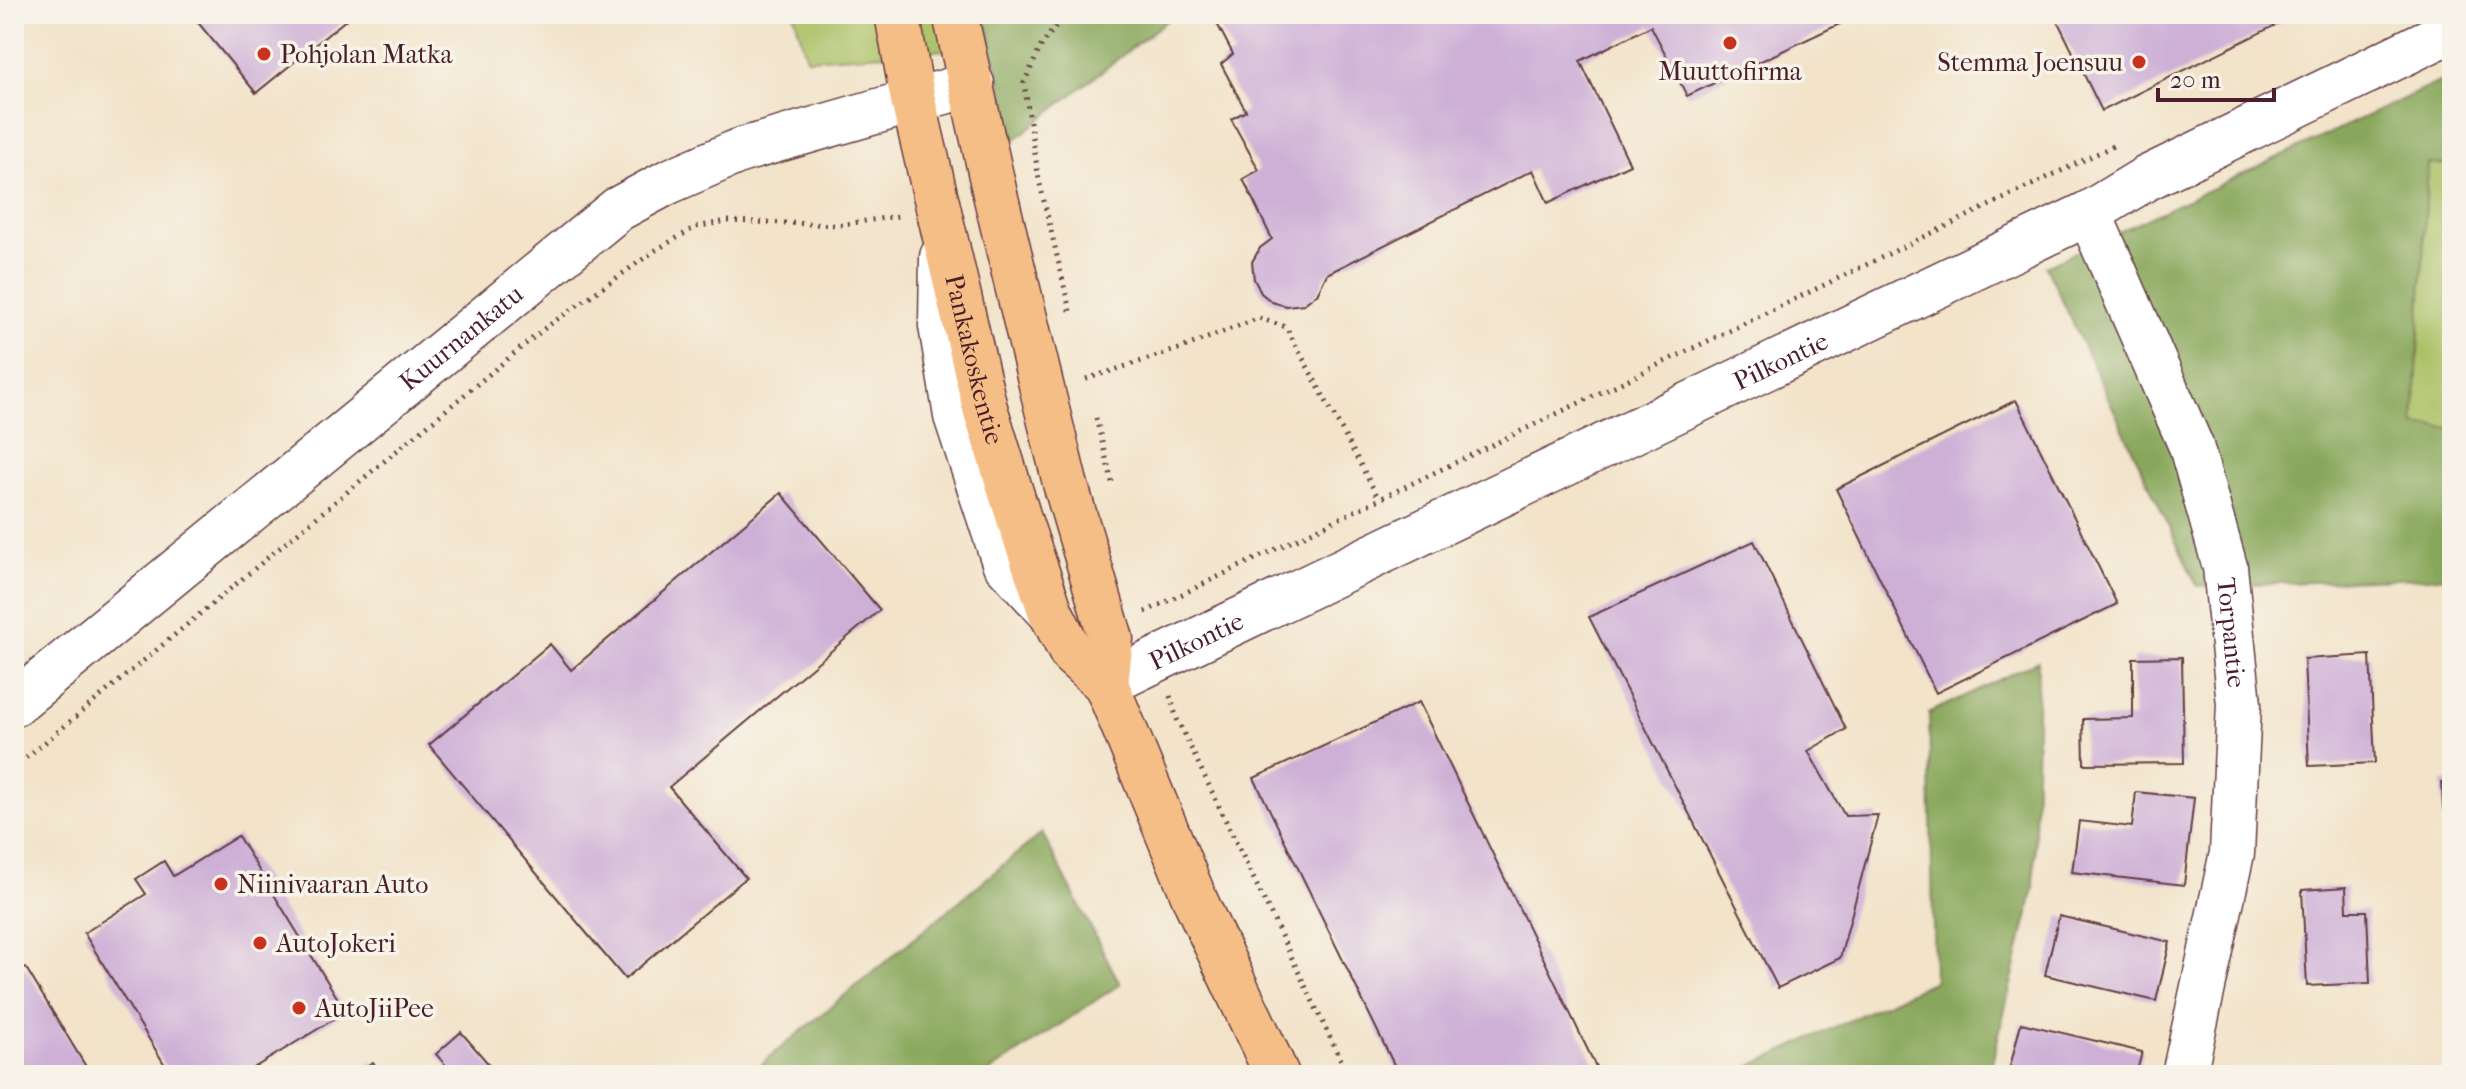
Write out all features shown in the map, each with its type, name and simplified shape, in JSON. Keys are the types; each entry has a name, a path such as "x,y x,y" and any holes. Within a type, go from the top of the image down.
{"main road":[{"name":"Pankakoskentie","path":"897,14 913,100 985,408 1051,613 1072,654 1106,684 1196,902 1277,1075"},
{"name":"Pankakoskentie","path":"955,14 1065,483 1111,639 1106,684"}],"street":[{"name":"Pilkontie","path":"1106,684 2089,213 2145,179 2452,30"},
{"name":"Kuurnankatu","path":"14,704 618,209 668,182 739,151 972,84"},
{"name":"Torpantie","path":"2089,213 2191,446 2225,567 2239,704 2232,853 2184,1075"}],"path":[{"path":"995,194 1039,180 1024,83 1043,42 1066,14"},
{"path":"1144,612 2129,138"},
{"path":"14,768 545,328 656,250 696,227 727,221 840,225 941,219"},
{"path":"1086,379 1179,349 1259,318 1286,327 1379,499"}],"green space":[{"path":"794,14 984,14 991,47 807,59"},
{"path":"984,14 1175,14 1014,140"},
{"path":"2452,76 2452,165 2428,164 2414,425 2452,428 2452,577 2197,586 2046,266"},
{"path":"2428,163 2452,165 2452,428 2414,426"},
{"path":"2038,661 2034,888 1989,1075 1742,1075 1740,1071 1934,981 1929,713"},
{"path":"1042,833 1120,984 985,1075 748,1075"}],"building":[{"name":"Pohjolan Matka","path":"191,14 353,14 256,93"},
{"path":"1212,14 1842,14 1846,21 1687,96 1651,26 1580,61 1630,164 1548,203 1533,170 1327,274 1317,294 1304,304 1286,306 1272,302 1261,293 1254,279 1252,262 1260,248 1272,239 1243,179 1259,170 1231,119 1246,111 1221,64 1233,54"},
{"name":"Stemma Joensuu","path":"2054,14 2298,14 2102,111"},
{"path":"2016,400 2117,604 1936,693 1836,489"},
{"path":"781,493 880,610 669,787 746,878 625,979 429,745 550,644 571,670"},
{"path":"1754,541 1846,729 1808,751 1845,816 1878,815 1840,958 1778,988 1589,617"},
{"path":"2370,655 2375,763 2309,766 2304,659"},
{"path":"2182,657 2184,763 2084,764 2083,719 2133,718 2133,658"},
{"path":"1419,702 1600,1075 1399,1075 1254,778"},
{"path":"2452,781 2452,808 2443,809 2442,782"},
{"path":"2136,792 2194,798 2184,885 2072,872 2079,821 2132,827"},
{"path":"238,836 346,1012 242,1075 171,1075 84,933 146,894 136,879 164,861 173,876"},
{"path":"2346,887 2347,911 2367,911 2370,983 2307,986 2302,890"},
{"path":"2059,916 2170,942 2156,1001 2045,975"},
{"path":"2452,920 2452,959 2447,960 2443,921"},
{"path":"26,968 91,1075 14,1075 14,975"},
{"path":"2021,1023 2142,1052 2136,1075 2008,1075"},
{"path":"461,1032 498,1075 454,1075 436,1054"},
{"path":"373,1062 381,1075 351,1075"}],"place":[{"name":"Muuttofirma","path":"1730,43"},
{"name":"Pohjolan Matka","path":"264,54"},
{"name":"Stemma Joensuu","path":"2139,62"},
{"name":"Niinivaaran Auto","path":"221,884"},
{"name":"AutoJokeri","path":"260,943"},
{"name":"AutoJiiPee","path":"299,1008"}]}
